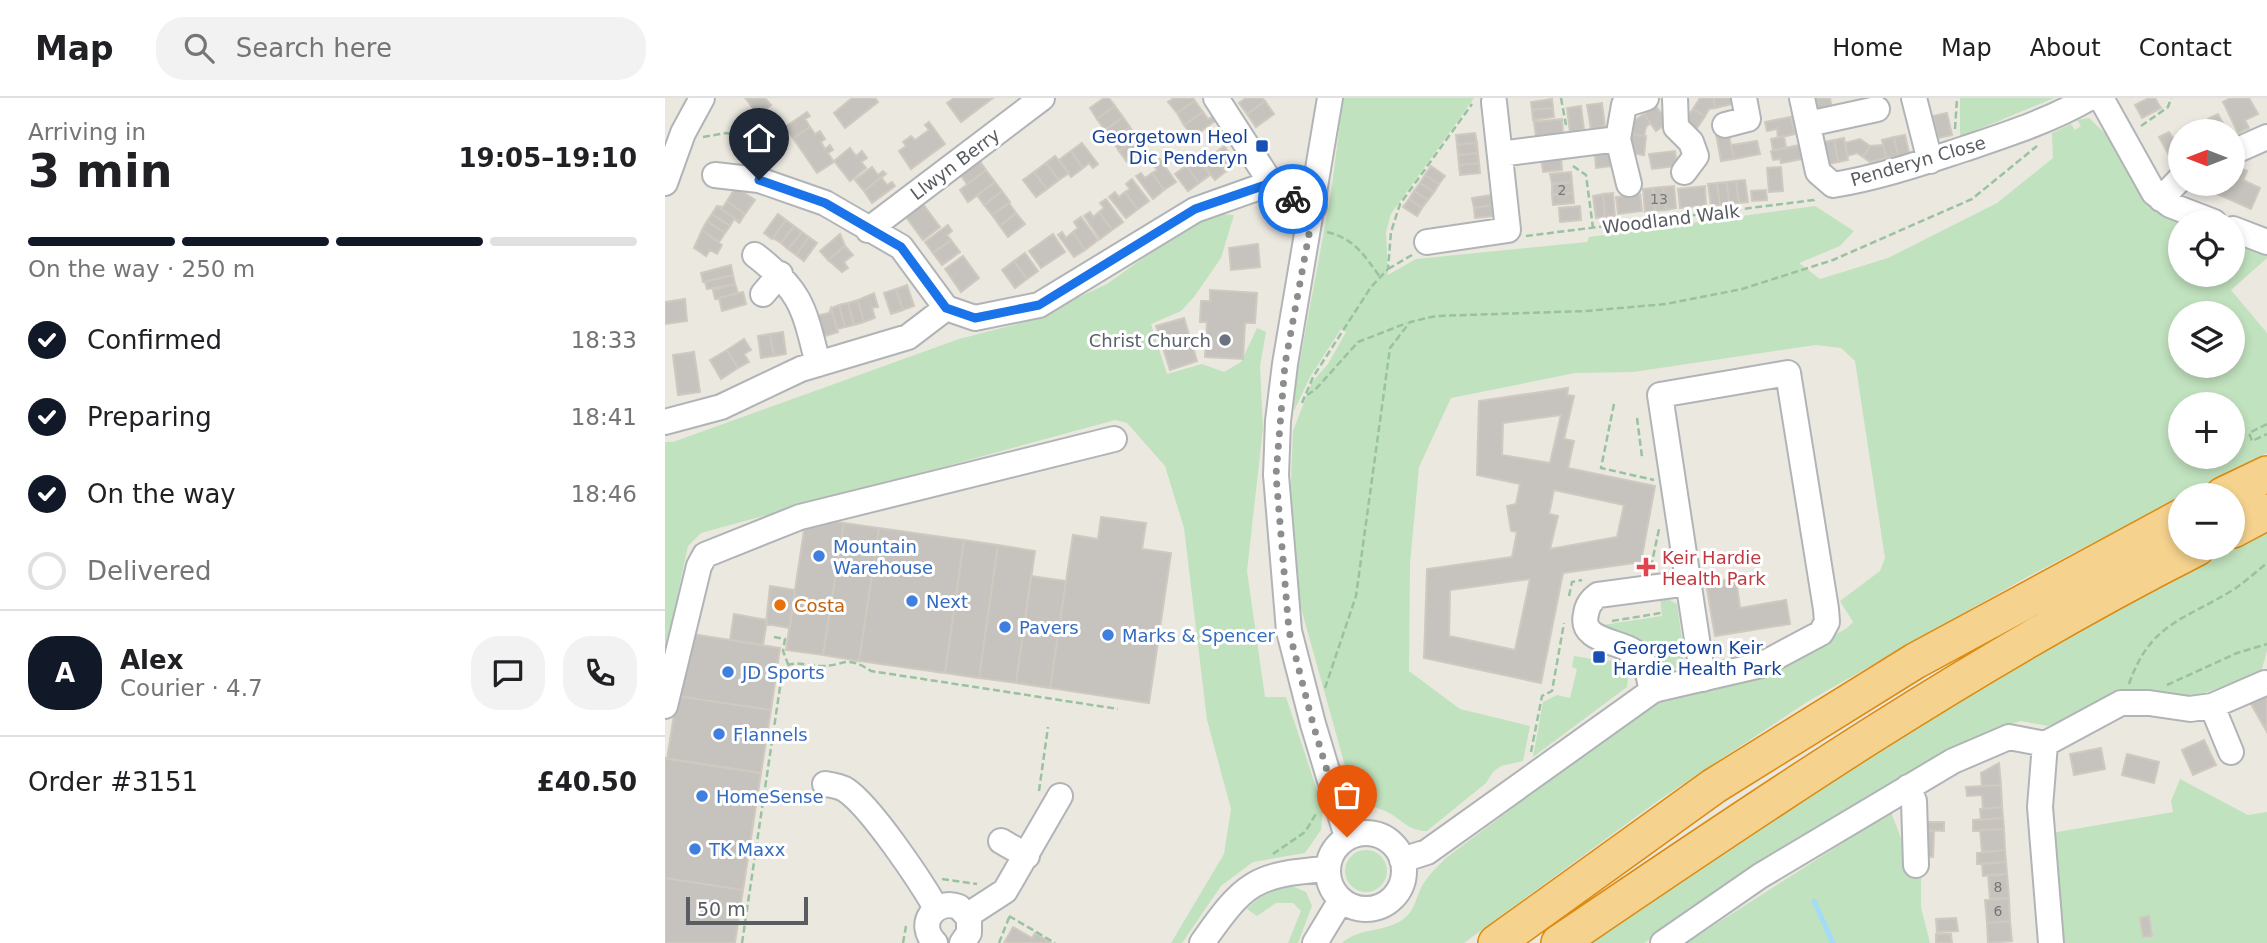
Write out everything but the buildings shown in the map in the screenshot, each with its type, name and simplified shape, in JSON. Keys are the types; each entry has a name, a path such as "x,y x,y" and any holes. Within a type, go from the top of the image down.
{"highway":[{"path":"2245,485 2267,474"},
{"path":"2245,524 2267,512"},
{"path":"1496,943 1714,786 1903,669 2119,548 2168,524"},
{"path":"1559,943 1786,789 1967,676 2175,560"}],"street":[{"path":"665,183 683,133 702,98"},
{"name":"Llwyn Berry","path":"868,230 1042,98"},
{"path":"1216,98 1271,183 1296,201 1312,218"},
{"path":"1330,98 1278,421 1276,475 1289,631 1313,724 1347,837"},
{"path":"1675,98 1676,127 1691,142 1696,156 1684,172"},
{"path":"1725,125 1748,119 1744,98"},
{"name":"Penderyn Close","path":"1802,98 1818,172 1833,185 1930,161 2046,121 2089,98"},
{"path":"1914,98 1930,161"},
{"path":"2101,98 2148,184 2161,199 2186,210"},
{"path":"1427,242 1508,230 1500,154 1486,100"},
{"path":"1628,100 1618,139 1629,184"},
{"path":"1808,124 1877,109"},
{"path":"2245,147 2267,137"},
{"path":"1500,154 1618,139"},
{"path":"738,171 825,203 901,247 946,308 975,318 1039,305 1195,209 1271,183"},
{"path":"2161,199 2168,192"},
{"path":"2245,234 2267,242"},
{"path":"755,255 780,274 795,290 806,316 809,366"},
{"path":"763,294 780,274"},
{"path":"665,422 721,407 809,366 908,337 946,308"},
{"path":"1402,860 1427,852 1652,691 1703,679 1761,665 1821,633 1827,622 1826,609 1788,373 1660,395 1703,679"},
{"path":"665,706 699,566 705,555 800,517 1114,439"},
{"path":"1652,691 1641,658 1631,649 1594,636 1587,628 1585,615 1589,605 1598,596 1688,583"},
{"path":"1663,943 1760,876 1953,761 2010,737 2045,744 2121,703 2149,703 2190,709 2213,706 2265,683"},
{"path":"2213,706 2231,752"},
{"path":"2045,744 2040,807 2051,943"},
{"path":"825,784 846,790 855,799 888,839 936,908"},
{"path":"1908,787 1914,802 1916,865"},
{"path":"968,915 1005,891 1027,856 1049,799"},
{"path":"1358,833 1380,835 1398,850 1402,860 1401,884 1386,903 1363,909 1341,900 1331,886 1328,869 1333,850 1347,837 1358,833"},
{"path":"1001,841 1027,856"},
{"path":"1202,943 1249,885 1282,872 1328,869"},
{"path":"1315,943 1341,900"},
{"path":"932,942 926,926 936,908 952,904 968,915"},
{"path":"962,943 969,933 968,915"}],"path":[{"path":"1957,98 1957,138"},
{"path":"2123,138 2168,107 2171,98"},
{"path":"1388,269 1397,209 1440,146 1486,100"},
{"path":"1305,395 1315,390 1358,342 1410,321 1436,316 1585,311 1666,304 1755,285 1833,260 1972,199 2020,163 2049,134 2046,121"},
{"path":"693,139 726,133 745,137 753,147 738,171"},
{"name":"Woodland Walk","path":"1508,230 1517,237 1764,209 1814,200 1826,181"},
{"path":"1312,218 1345,236 1361,251 1380,277"},
{"path":"1278,421 1290,422 1295,418 1313,377 1371,287 1388,269 1418,252 1427,242"},
{"path":"1313,724 1356,596 1390,348 1410,321"},
{"path":"1613,404 1601,468 1661,481"},
{"path":"1637,418 1642,457"},
{"path":"2267,424 2249,433 2252,441 2267,435"},
{"path":"1638,476 1639,471"},
{"path":"1650,570 1662,517"},
{"path":"2121,703 2137,659 2155,636 2184,615 2235,589 2267,563"},
{"path":"1608,621 1661,613"},
{"path":"774,638 785,639 783,651 789,664"},
{"path":"2164,686 2237,653 2267,644"},
{"path":"742,943 783,667 793,662 825,666 839,661 858,663 871,671 1118,709"},
{"path":"1051,706 1052,699"},
{"path":"1532,748 1538,717"},
{"path":"1048,727 1049,799"},
{"path":"1266,862 1275,852 1304,832 1316,817 1322,797 1334,792"},
{"path":"939,879 988,886"},
{"path":"999,943 1011,910"},
{"path":"1009,916 1055,943"}],"green space":[{"path":"1343,98 1474,98 1391,214 1386,232 1388,275 1416,259 1587,242 1589,237 1815,206 1854,231 1840,246 1799,263 1820,279 1888,258 1997,203 2053,158 2052,133 2071,124 2075,130 2081,126 2077,120 2089,118 2110,138 2147,206 2168,214 2168,287 2234,287 2231,290 2240,301 2168,301 2168,378 2245,378 2245,307 2267,333 2267,453 2245,464 2245,392 2168,392 2168,469 2236,469 2209,483 2168,483 2168,504 2027,577 1807,702 1659,800 1464,943 1342,943 1356,934 1387,927 1406,917 1426,880 1446,858 1653,703 1778,668 1847,628 1853,622 1840,601 1880,571 1885,558 1855,361 1841,348 1816,345 1633,372 1575,373 1451,398 1419,467 1410,564 1409,671 1460,709 1530,726 1523,761 1501,766 1486,783 1427,831 1421,831 1386,811 1354,798 1294,583 1291,482 1293,431 1312,382 1328,364 1346,332 1341,329 1310,377 1294,411 1295,387 1331,194"},
{"path":"1960,98 2054,98 1960,137"},
{"path":"1206,213 1234,215 1221,258 1181,311 1151,324 1167,374 1202,364 1224,372 1241,362 1257,328 1266,332 1260,366 1263,428 1247,571 1265,697 1286,697 1323,808 1321,830 1305,853 1253,862 1221,886 1182,943 1171,943 1224,854 1231,809 1207,720 1184,528 1165,466 1127,423 1115,420 701,533 688,546 665,654 665,442 673,442 959,339 1025,322 1107,284"},
{"path":"2245,243 2267,252 2267,258 2245,278"},
{"path":"2267,528 2267,651 2261,672 2186,700 2096,710 2048,726 2021,721 1996,728 1928,762 1780,852 1644,943 1570,943 1784,798 2145,591 2205,560 2245,560 2245,539"},
{"path":"1660,595 1677,604 1684,654 1681,666 1665,674 1596,626 1662,616"},
{"path":"1574,656 1606,661 1620,660 1629,670 1627,687 1533,757 1543,702 1557,695 1570,698 1577,669 1572,667"},
{"path":"2180,779 2248,815 2267,812 2267,943 2057,943 2046,834 2173,812 2171,801"},
{"path":"1891,812 1911,865 1921,870 1921,907 1930,943 1686,943"},
{"path":"1366,850 1381,856 1387,871 1381,886 1366,892 1351,886 1345,871 1351,856"},
{"path":"1292,886 1306,892 1312,906 1298,943 1288,943 1301,911 1293,903 1276,903 1257,916 1247,909 1267,894"}],"waterway":[{"path":"1814,901 1833,943"}],"way so far":[{"path":"1293,199 1314,207 1285,364 1278,421 1276,475 1279,522 1289,631 1313,724 1347,837"}],"place":[{"name":"Georgetown Heol Dic Penderyn","path":"1262,146"},
{"name":"Christ Church","path":"1225,340"},
{"name":"Mountain Warehouse","path":"819,556"},
{"name":"Keir Hardie Health Park","path":"1646,567"},
{"name":"Next","path":"912,601"},
{"name":"Costa","path":"780,605"},
{"name":"Pavers","path":"1005,627"},
{"name":"Marks & Spencer","path":"1108,635"},
{"name":"Georgetown Keir Hardie Health Park","path":"1599,657"},
{"name":"JD Sports","path":"728,672"},
{"name":"Flannels","path":"719,734"},
{"name":"HomeSense","path":"702,796"},
{"name":"TK Maxx","path":"695,849"}],"route":[{"path":"759,180 825,203 901,247 946,308 975,318 1039,305 1195,209 1271,183 1293,199"}]}
